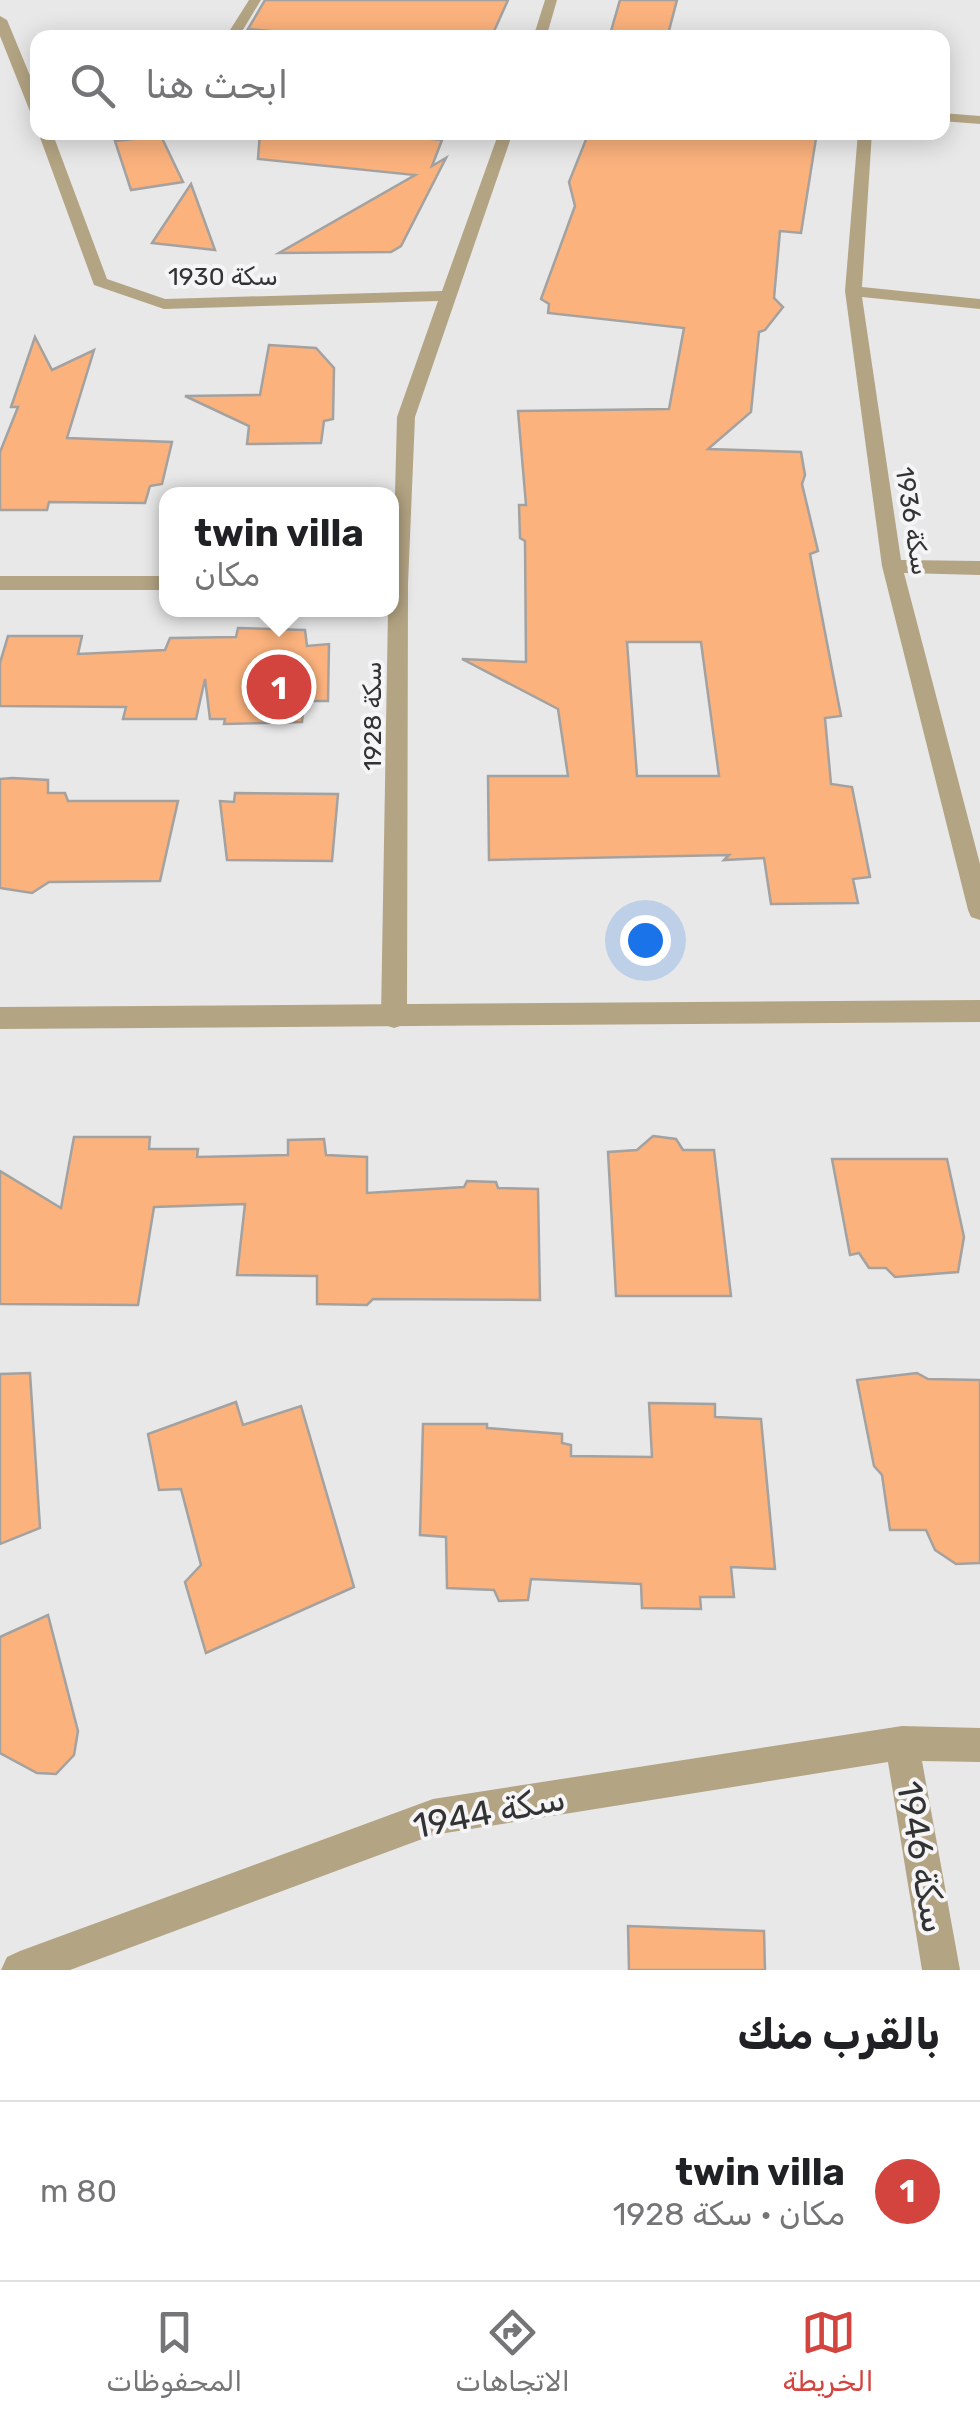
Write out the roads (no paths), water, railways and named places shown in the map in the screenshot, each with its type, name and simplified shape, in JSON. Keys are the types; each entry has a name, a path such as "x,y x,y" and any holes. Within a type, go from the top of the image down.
{"street":[{"path":"236,30 255,0"},
{"path":"542,30 551,0"},
{"path":"0,20 30,94"},
{"path":"950,117 980,120"},
{"name":"سكة 1930","path":"47,140 100,282 164,304 448,296"},
{"name":"سكة 1928","path":"399,523 406,417 503,140"},
{"name":"سكة 1936","path":"864,140 853,291 892,566 980,910"},
{"path":"853,291 980,304"},
{"path":"892,566 980,568"},
{"path":"0,584 159,584"},
{"name":"سكة 1928","path":"394,1017 395,617"},
{"path":"0,1018 980,1011"},
{"name":"سكة 1944","path":"20,1970 433,1816 902,1743 980,1744"},
{"name":"سكة 1946","path":"902,1743 941,1970"}],"place":[{"name":"twin villa","path":"279,687"}]}
